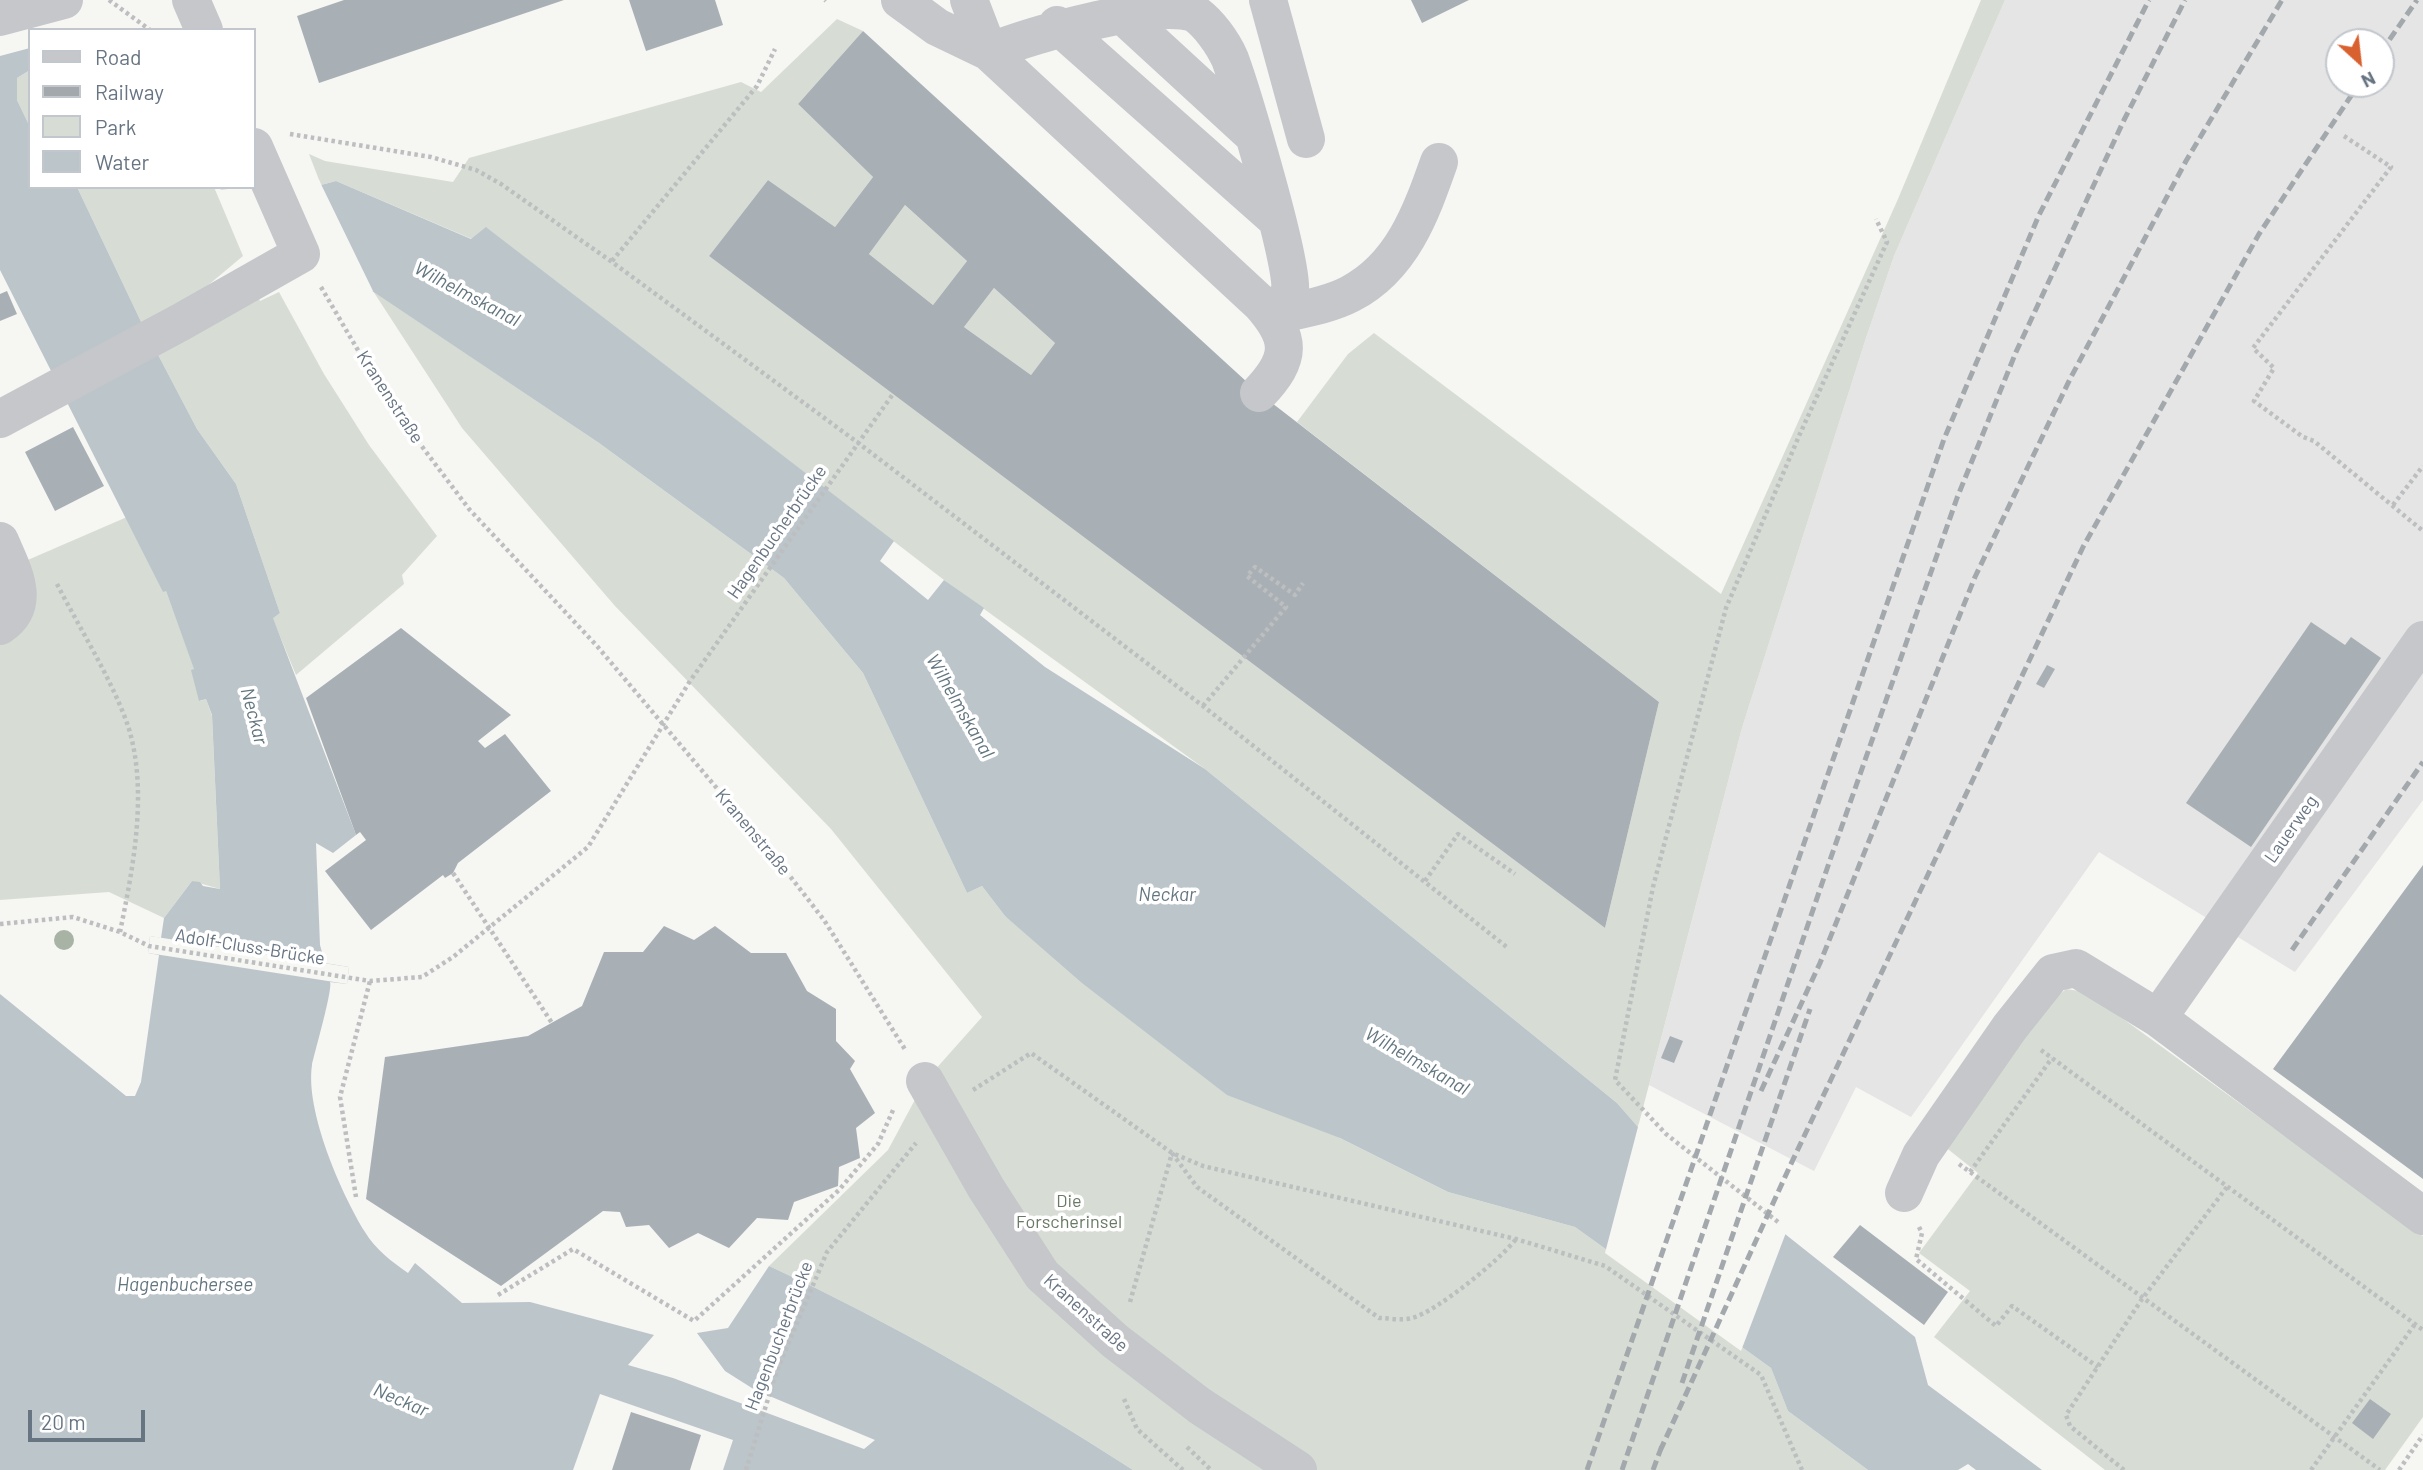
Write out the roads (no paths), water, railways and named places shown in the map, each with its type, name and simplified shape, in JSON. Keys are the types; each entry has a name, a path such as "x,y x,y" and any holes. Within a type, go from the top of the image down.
{"street":[{"path":"0,17 64,0"},
{"path":"191,0 203,28"},
{"path":"900,0 937,27 989,51 1272,316 1282,331 1284,357 1272,379 1259,393"},
{"path":"969,0 989,51"},
{"path":"1268,0 1306,139"},
{"path":"989,51 1057,25 1118,10 1253,135 1289,274 1290,291 1272,316"},
{"path":"1057,25 1275,218"},
{"path":"0,418 181,323 301,254 266,140"},
{"path":"1272,316 1348,295 1367,284 1399,251 1416,226 1439,162"},
{"path":"0,541 19,589 18,607 9,620 0,626"},
{"name":"Lauerweg","path":"2158,1018 2423,640"},
{"path":"1904,1193 1930,1142 2010,1027 2053,973 2076,968 2158,1018 2423,1216"},
{"name":"Kranenstraße","path":"922,1096 1042,1275 1118,1343 1200,1406 1298,1470"}],"water":[{"name":"Hagenbuchersee","path":"0,0 66,0 94,28 28,28 28,71 17,78 17,100 28,123 28,189 78,189 144,328 197,429 236,484 280,613 273,618 356,835 333,853 316,843 320,945 325,963 349,967 347,984 330,982 312,1065 311,1084 319,1128 336,1174 369,1238 384,1255 408,1273 415,1263 462,1303 530,1302 654,1335 628,1365 673,1378 864,1449 875,1440 755,1390 725,1371 697,1333 728,1328 769,1266 863,1312 954,1362 1133,1470 723,1470 733,1440 600,1394 573,1470 0,1470 0,994 126,1096 135,1096 141,1082 159,955 148,953 150,936 161,938 164,918 192,881 220,889 212,715 206,699 199,701 191,670 194,669 166,591 163,592 0,270"},
{"name":"Neckar","path":"336,181 471,239 486,227 894,541 880,561 928,600 944,580 984,608 980,615 1045,667 1205,769 1617,1103 1638,1127 1785,1234 1915,1337 1928,1385 2042,1470 1976,1470 1968,1464 1958,1470 1868,1470 1788,1411 1771,1368 1575,1227 1448,1192 1340,1138 1227,1095 1082,983 1005,916 982,886 967,893 863,673 784,578 599,443 220,189 321,185"}],"railway":[{"path":"1587,1470 1944,439 2039,215 2149,0"},
{"path":"1622,1470 1830,860 1957,498 2016,352 2124,120 2185,0"},
{"path":"1761,1091 1820,963 1975,577 2070,379 2186,161 2282,0"},
{"path":"2395,32 2417,0"},
{"path":"1660,1451 1790,1166 2083,547 2259,234 2350,98"},
{"path":"2292,950 2423,762"},
{"path":"1682,1383 1810,1009"},
{"path":"1653,1470 1663,1443"}],"water label":[{"name":"Wilhelmskanal","path":"467,294"},
{"name":"Wilhelmskanal","path":"960,706"},
{"name":"Wilhelmskanal","path":"1417,1061"}],"park label":[{"name":"Die Forscherinsel","path":"1069,1211"}]}
